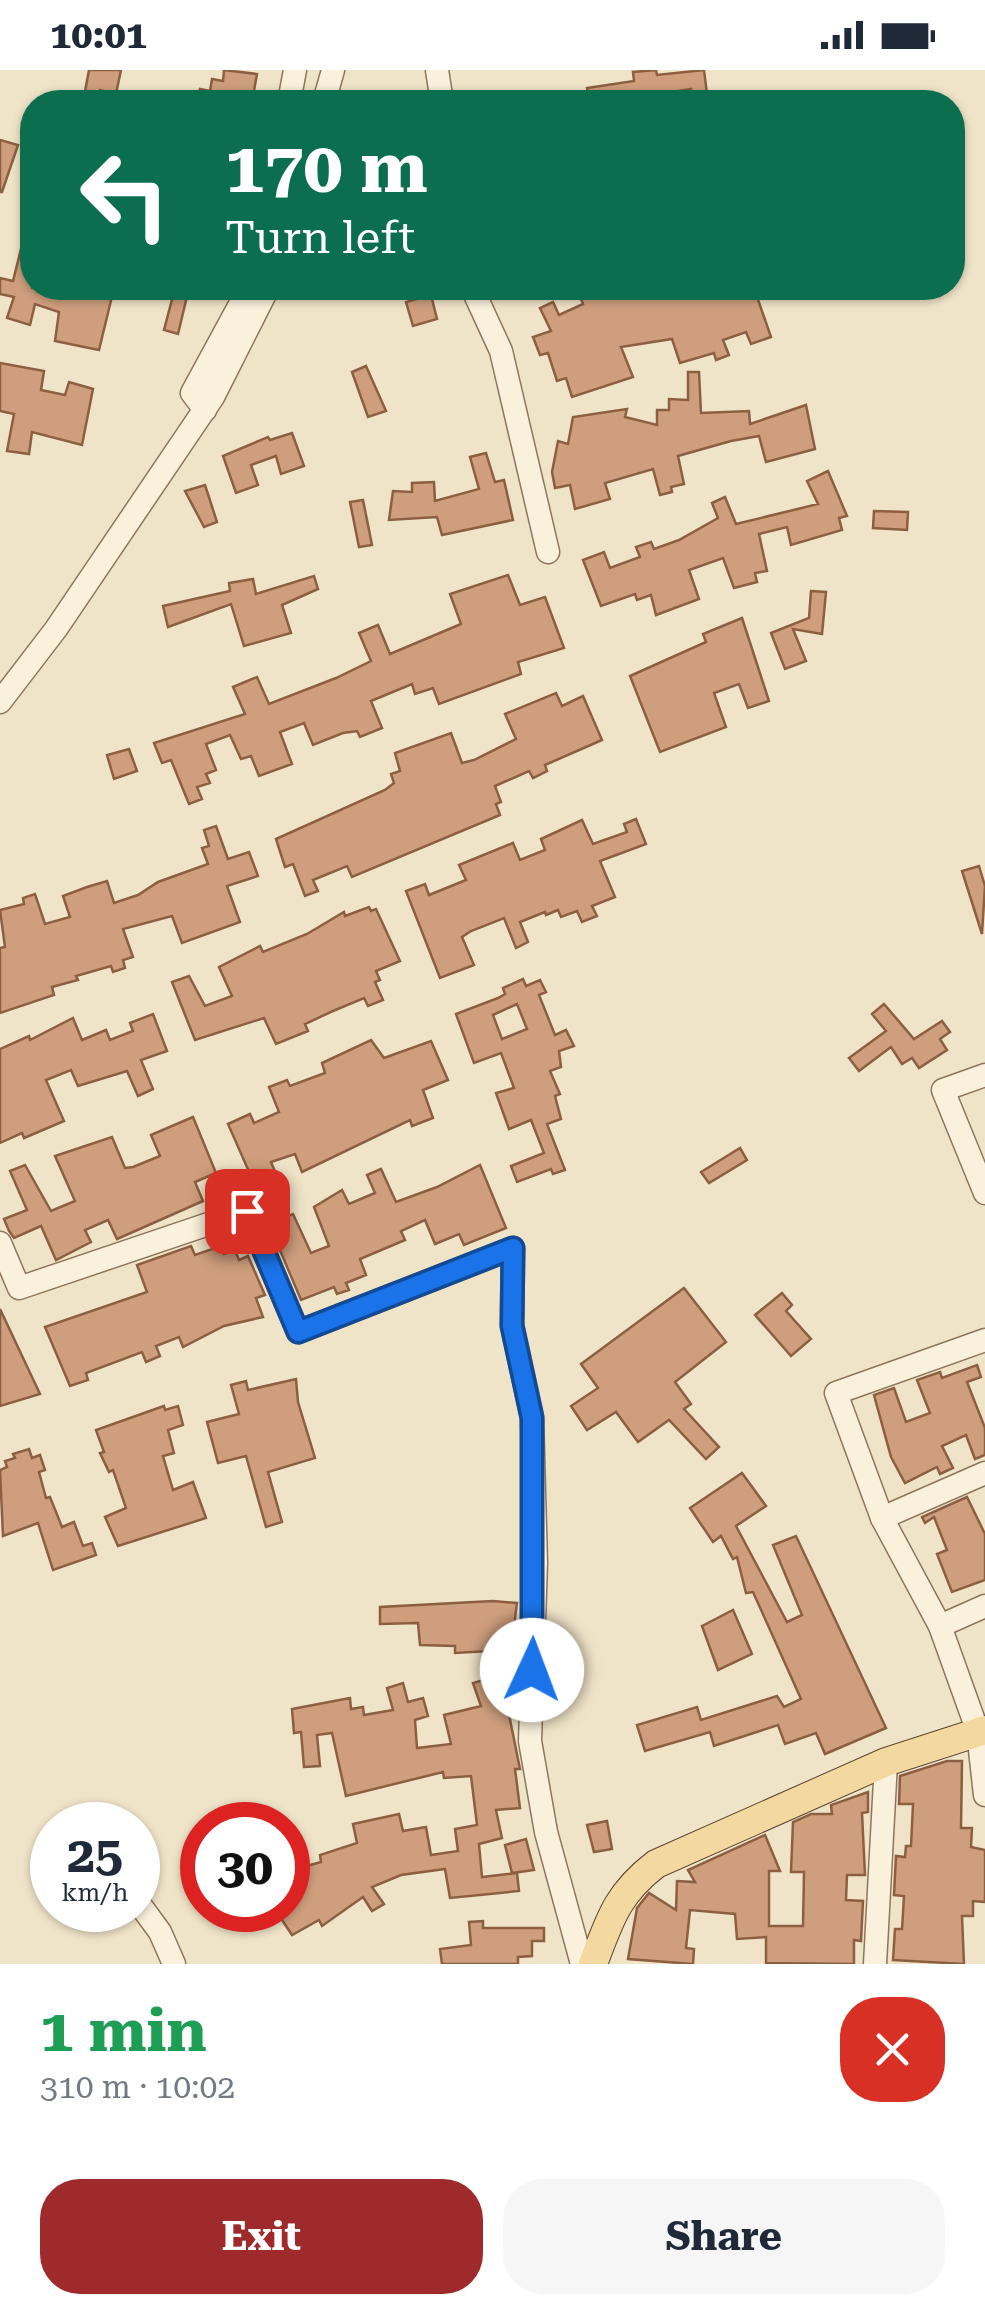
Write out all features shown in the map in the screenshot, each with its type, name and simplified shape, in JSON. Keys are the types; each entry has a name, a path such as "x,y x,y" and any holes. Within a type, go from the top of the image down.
{"main road":[{"path":"592,1964 614,1906 630,1884 656,1864 886,1762 982,1731"}],"street":[{"path":"204,410 192,393 242,300"},
{"path":"0,702 56,629 204,410 262,300"},
{"path":"478,300 501,351 548,552"},
{"path":"985,1075 943,1090 985,1192"},
{"path":"0,1242 18,1288 247,1211 298,1332 513,1248 512,1326 532,1418 536,1562 530,1741 546,1832 582,1964"},
{"path":"985,1340 836,1394 882,1518 940,1626 982,1731 985,1795"},
{"path":"882,1518 985,1473"},
{"path":"940,1626 985,1606"},
{"path":"875,1964 886,1762"},
{"path":"160,1932 174,1964"}],"building":[{"path":"89,70 121,70 117,90 85,90"},
{"path":"224,70 257,74 254,90 210,90 212,79 223,81"},
{"path":"656,70 657,75 704,70 706,90 587,90 634,81 633,72"},
{"path":"0,140 18,145 2,192 0,192"},
{"path":"20,253 20,300 111,300 99,350 55,341 59,312 35,304 30,325 7,318 14,297 0,294 0,278 13,281"},
{"path":"172,300 186,300 178,334 164,330"},
{"path":"432,300 437,319 413,326 406,302"},
{"path":"581,300 758,300 771,337 751,344 746,332 723,340 729,355 716,360 714,353 680,363 672,339 621,347 633,377 572,397 566,378 557,381 548,353 540,355 533,337 551,331 540,308 553,302 559,315 583,304"},
{"path":"0,363 44,371 41,390 65,395 69,382 93,389 82,445 32,432 29,454 7,451 14,414 0,411"},
{"path":"366,366 386,411 368,417 352,372"},
{"path":"688,372 699,372 701,413 749,411 750,424 806,405 815,449 766,462 759,436 731,441 678,456 684,484 671,487 672,492 660,495 653,469 605,483 610,499 575,509 570,485 555,488 552,472 558,441 568,444 573,417 627,409 625,417 657,425 657,410 669,410 669,399 688,400"},
{"path":"292,433 304,466 281,474 276,456 251,465 258,485 236,493 223,456 268,437 270,440"},
{"path":"486,453 495,482 504,480 513,520 442,535 437,517 389,520 393,491 412,492 412,483 434,482 435,501 479,489 470,457"},
{"path":"828,471 847,516 839,518 842,530 791,545 787,527 759,534 767,571 755,573 757,582 734,588 723,558 689,570 699,599 656,615 651,595 637,600 635,594 601,606 583,560 604,552 610,568 640,557 636,547 651,542 654,549 679,540 718,518 712,503 725,497 736,524 818,504 807,481"},
{"path":"205,485 217,522 204,527 185,491"},
{"path":"363,500 372,545 359,547 350,502"},
{"path":"874,511 908,512 907,530 873,528"},
{"path":"508,575 520,605 545,597 564,648 518,662 521,674 439,704 433,688 415,694 412,684 371,701 382,728 360,737 357,731 343,733 313,745 304,723 280,732 292,764 259,776 251,756 241,759 230,735 206,744 216,770 206,774 210,783 197,787 202,799 189,804 171,760 162,763 154,743 245,714 233,687 257,677 269,704 336,678 371,661 359,633 378,625 390,654 461,624 450,594"},
{"path":"314,576 318,589 282,605 291,633 244,646 231,604 168,627 163,606 230,591 229,583 253,579 256,594"},
{"path":"811,591 826,592 822,634 793,629 806,661 785,669 771,633 809,618"},
{"path":"742,618 769,701 748,708 739,684 714,693 726,727 660,752 630,676 706,642 703,634"},
{"path":"556,693 562,706 583,696 602,740 545,765 547,771 533,778 529,771 495,786 501,802 496,804 500,815 352,877 347,866 313,880 318,891 305,896 293,864 285,867 276,839 385,790 394,783 391,774 400,771 395,753 451,733 462,763 516,739 505,714"},
{"path":"129,749 137,771 114,779 107,755"},
{"path":"636,819 646,844 600,861 615,897 592,906 597,916 582,922 577,911 561,917 558,910 546,915 545,912 520,922 528,942 516,948 504,918 471,931 462,937 474,965 440,978 406,891 425,884 429,895 466,880 459,865 513,843 520,860 545,850 541,839 582,820 593,844 627,832 624,824"},
{"path":"216,826 228,859 249,852 258,876 227,886 240,922 182,943 172,916 123,929 133,957 123,960 125,968 113,972 111,966 76,976 78,980 52,987 54,995 0,1013 0,948 5,947 0,910 24,904 23,898 35,894 45,924 70,917 63,896 87,887 107,881 114,903 138,895 158,882 208,864 202,848 209,846 204,830"},
{"path":"979,866 985,886 982,934 962,871"},
{"path":"369,907 371,911 376,909 400,961 376,971 380,980 375,982 383,1000 368,1006 364,998 305,1024 308,1031 276,1044 264,1018 195,1040 172,982 189,976 205,1006 232,996 219,967 260,946 263,952 307,934 344,912 345,916"},
{"path":"523,979 526,986 540,980 546,992 539,995 555,1035 566,1030 574,1046 559,1051 561,1067 550,1071 560,1094 555,1096 561,1119 547,1124 565,1170 553,1174 551,1169 517,1182 511,1166 544,1153 531,1120 509,1129 496,1093 514,1088 501,1053 474,1063 456,1014 498,998 505,994 503,988","holes":["517,1004 527,1029 502,1039 493,1015"]},
{"path":"884,1004 914,1039 942,1021 950,1032 940,1039 947,1050 919,1068 912,1058 902,1064 891,1047 859,1071 849,1058 886,1031 872,1014"},
{"path":"153,1014 167,1051 141,1060 153,1089 138,1096 127,1071 78,1086 71,1070 46,1080 64,1121 24,1138 22,1133 0,1143 0,1049 29,1036 30,1040 73,1018 82,1040 106,1030 110,1040 133,1031 130,1023"},
{"path":"371,1040 384,1058 431,1041 448,1080 423,1090 433,1118 412,1126 410,1120 302,1172 295,1154 271,1162 279,1181 257,1190 228,1124 250,1114 254,1123 279,1112 269,1087 287,1080 290,1086 325,1073 322,1063"},
{"path":"193,1117 216,1173 195,1182 203,1201 117,1239 108,1220 85,1230 91,1242 56,1260 41,1226 14,1238 9,1231 4,1219 27,1210 10,1171 25,1165 51,1211 75,1201 55,1156 112,1137 125,1168 133,1167 160,1156 151,1135"},
{"path":"740,1148 747,1160 709,1183 701,1172"},
{"path":"480,1165 506,1228 464,1245 459,1234 435,1244 425,1220 401,1231 405,1240 360,1259 366,1275 346,1283 349,1290 337,1294 334,1287 301,1300 269,1224 293,1214 311,1253 329,1246 314,1207 342,1190 349,1204 375,1193 367,1175 381,1169 396,1202"},
{"path":"191,1246 195,1255 221,1246 224,1254 235,1250 239,1260 248,1256 265,1295 256,1298 263,1317 224,1326 183,1347 179,1337 156,1346 160,1356 146,1362 142,1352 86,1373 88,1380 70,1386 45,1327 147,1292 137,1265"},
{"path":"684,1288 726,1342 675,1382 691,1404 684,1409 719,1447 706,1459 669,1420 638,1442 616,1412 587,1430 571,1406 598,1388 581,1364"},
{"path":"782,1293 792,1305 786,1311 811,1339 791,1356 755,1315"},
{"path":"0,1309 40,1394 0,1406"},
{"path":"977,1365 981,1377 967,1382 985,1428 985,1455 975,1459 966,1435 942,1446 953,1468 940,1474 937,1467 905,1483 891,1457 874,1395 894,1388 906,1422 930,1413 917,1380 940,1372 942,1378"},
{"path":"296,1379 298,1402 315,1458 268,1472 282,1522 266,1527 246,1456 218,1463 207,1422 239,1414 231,1385 246,1381 248,1390"},
{"path":"164,1406 165,1410 178,1406 183,1425 168,1430 174,1453 163,1456 173,1490 193,1482 206,1518 118,1546 105,1517 126,1508 113,1470 109,1472 100,1453 104,1452 96,1430"},
{"path":"29,1449 32,1458 40,1455 45,1470 39,1472 46,1498 50,1497 62,1527 74,1522 83,1546 92,1543 96,1555 53,1570 38,1523 3,1536 0,1470 7,1467 5,1461 15,1458 13,1454"},
{"path":"742,1473 766,1506 736,1526 787,1622 802,1615 773,1545 796,1536 886,1728 825,1754 816,1733 785,1744 778,1725 714,1746 710,1732 645,1751 637,1725 697,1707 701,1720 777,1696 784,1707 801,1699 753,1592 746,1593 737,1557 733,1559 721,1536 713,1542 690,1508"},
{"path":"967,1497 985,1534 985,1580 952,1592 937,1554 947,1550 934,1517 925,1523 922,1517"},
{"path":"517,1603 511,1650 488,1647 489,1651 455,1653 455,1646 420,1645 418,1623 380,1624 380,1607"},
{"path":"733,1610 752,1654 718,1670 702,1626"},
{"path":"501,1675 520,1769 515,1769 520,1808 496,1810 502,1838 479,1844 482,1877 517,1873 519,1891 450,1898 445,1869 401,1875 372,1887 384,1904 372,1911 363,1897 322,1926 319,1920 310,1925 310,1865 321,1862 320,1855 357,1843 353,1824 399,1814 403,1831 426,1827 431,1855 458,1851 455,1829 477,1825 471,1776 444,1778 443,1772 346,1796 332,1733 317,1735 320,1766 304,1767 301,1732 294,1733 292,1709 350,1698 351,1709 363,1707 364,1715 393,1710 387,1688 403,1683 408,1702 423,1698 428,1716 415,1720 417,1748 451,1744 444,1715 481,1706 473,1683"},
{"path":"947,1761 962,1761 961,1828 972,1828 971,1847 985,1850 985,1902 973,1901 973,1916 962,1916 964,1964 893,1960 895,1929 902,1929 904,1896 894,1895 896,1856 905,1857 906,1846 911,1846 913,1804 899,1804 900,1776"},
{"path":"868,1792 868,1812 862,1813 865,1875 847,1875 846,1900 863,1901 861,1941 854,1940 854,1964 766,1963 766,1937 737,1939 735,1914 690,1910 686,1948 694,1949 693,1964 628,1959 637,1908 649,1893 676,1910 677,1881 695,1882 688,1870 765,1835 780,1871 769,1871 769,1926 803,1926 804,1872 791,1872 793,1822 811,1814 832,1814 831,1805"},
{"path":"607,1821 612,1849 594,1852 587,1825"},
{"path":"526,1839 534,1870 512,1873 505,1845"},
{"path":"483,1921 483,1928 544,1928 544,1941 532,1941 532,1956 518,1957 518,1964 442,1964 440,1949 471,1945 469,1922"}],"route":[{"path":"247,1211 298,1332 513,1248 512,1326 532,1418 536,1562 532,1670"}]}
